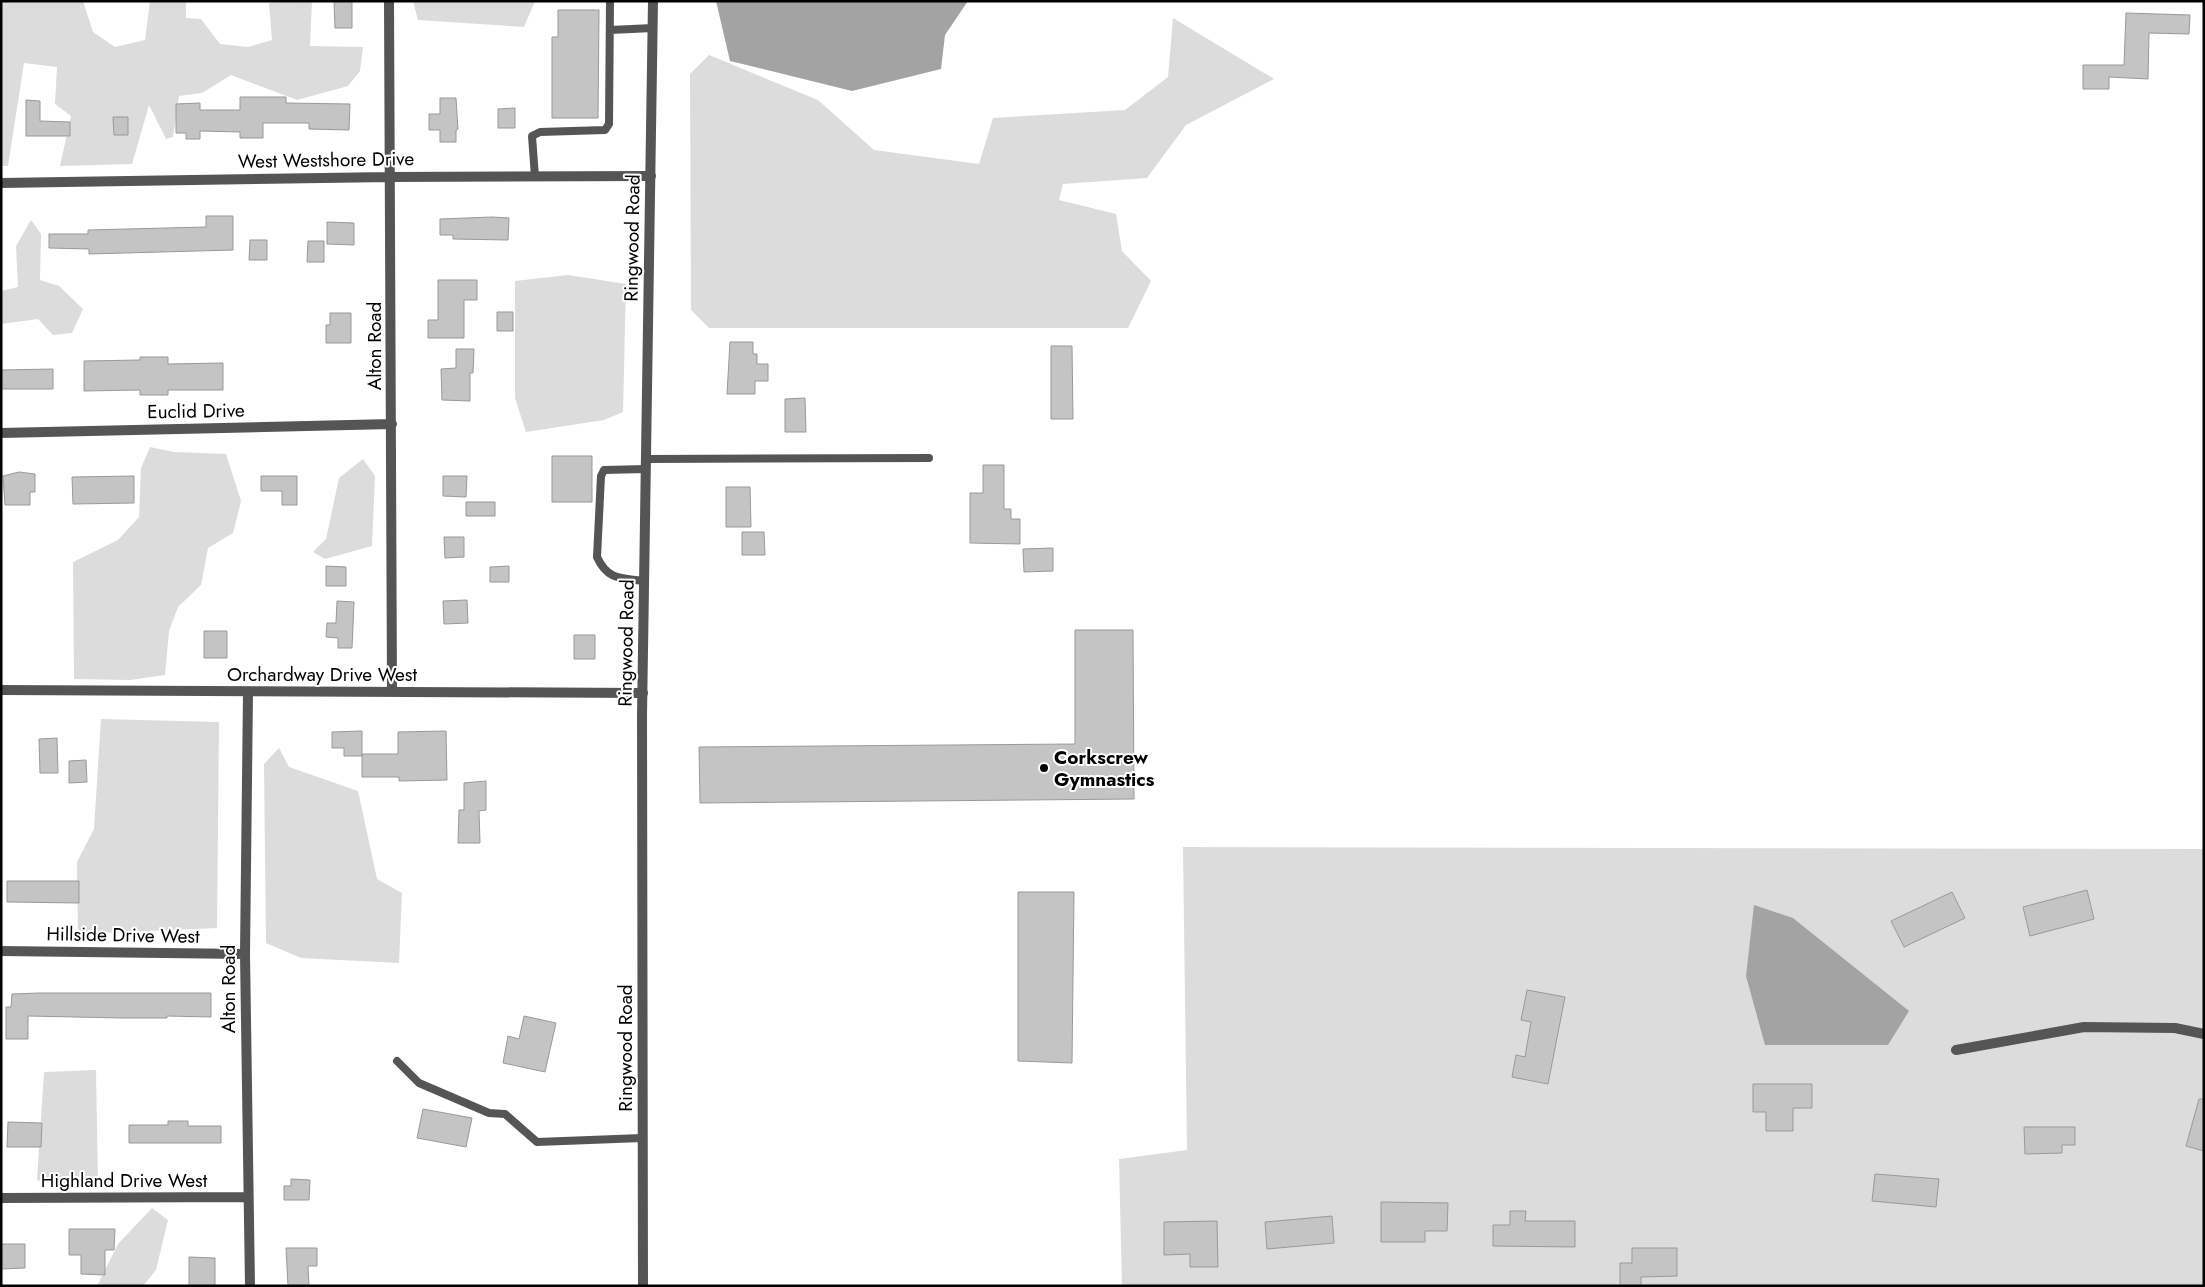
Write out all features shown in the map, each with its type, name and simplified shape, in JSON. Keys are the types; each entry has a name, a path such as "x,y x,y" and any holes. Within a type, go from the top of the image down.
{"street":[{"name":"Alton Road","path":"389,1 392,691"},
{"name":"Ringwood Road","path":"643,1286 643,693 653,1"},
{"name":"West Westshore Drive","path":"1,183 390,177 651,176"},
{"name":"Euclid Drive","path":"1,433 392,424"},
{"name":"Orchardway Drive West","path":"1,690 643,693"},
{"name":"Alton Road","path":"248,692 245,954 247,1197 250,1286"},
{"name":"Hillside Drive West","path":"1,951 245,954"},
{"path":"1956,1050 2084,1027 2175,1028 2204,1034"},
{"name":"Highland Drive West","path":"1,1198 247,1197"}],"lane":[{"path":"535,177 532,136 540,132 605,130 608,124 610,1"},
{"path":"610,30 652,28"},
{"path":"647,459 929,458"},
{"path":"645,581 611,576 602,567 597,557 601,476 604,470 646,470"},
{"path":"396,1061 419,1083 489,1113 505,1114 537,1142 642,1138"}],"shaded area":[{"path":"1,1 83,1 93,32 115,47 145,40 150,1 186,1 186,18 201,19 220,44 248,47 272,40 269,3 312,1 310,46 363,47 360,71 348,86 297,100 231,75 202,93 179,96 173,137 166,139 149,105 132,164 60,166 71,116 55,104 57,67 24,63 8,166 1,166"},
{"path":"413,1 535,1 524,27 418,20"},
{"path":"716,1 968,1 945,35 941,69 852,91 730,61"},
{"path":"1173,18 1274,79 1186,125 1147,178 1063,184 1059,200 1116,214 1122,251 1151,281 1128,328 709,328 691,310 690,74 709,55 818,100 874,150 979,164 993,118 1125,110 1168,77"},
{"path":"31,220 41,234 40,280 59,286 83,309 72,333 53,335 38,319 1,324 1,291 18,287 16,246"},
{"path":"568,275 626,284 623,412 604,420 526,432 515,398 515,281"},
{"path":"150,447 174,452 226,454 241,501 233,533 208,548 201,585 178,607 169,631 165,675 130,680 74,679 73,562 118,540 139,517 141,468"},
{"path":"363,459 375,476 372,546 325,559 313,552 326,539 339,478"},
{"path":"101,719 219,722 217,928 78,934 77,862 94,829"},
{"path":"279,748 289,767 358,791 377,879 402,893 399,963 301,958 266,943 264,764"},
{"path":"1183,847 2204,849 2204,1286 1122,1286 1119,1159 1187,1150"},
{"path":"1754,905 1793,918 1909,1011 1888,1045 1765,1045 1746,976"},
{"path":"96,1070 98,1181 62,1187 37,1180 44,1072"},
{"path":"152,1208 168,1220 156,1270 143,1286 97,1286 118,1244"}],"building":[{"path":"334,1 352,1 352,28 335,28"},
{"path":"558,10 599,10 598,118 552,118 552,37 558,37"},
{"path":"2126,13 2190,15 2189,34 2149,33 2148,79 2109,77 2109,89 2083,89 2083,65 2124,65"},
{"path":"240,97 286,97 286,103 350,104 349,130 309,129 309,123 263,123 263,138 240,138 240,132 200,131 200,139 186,139 186,133 176,133 176,104 200,103 200,110 240,110"},
{"path":"440,98 456,98 458,129 456,130 456,142 440,142 440,130 429,130 429,114 440,114"},
{"path":"26,100 40,101 40,121 70,122 70,136 26,136"},
{"path":"515,108 515,128 498,128 498,109"},
{"path":"113,117 128,117 128,135 114,135"},
{"path":"206,216 233,216 233,250 89,254 89,249 49,248 49,234 88,234 88,230 206,227"},
{"path":"509,218 508,240 453,239 453,235 440,235 440,219"},
{"path":"327,222 354,223 354,245 327,244"},
{"path":"250,240 267,240 267,260 249,260"},
{"path":"308,241 324,241 324,262 307,262"},
{"path":"438,280 477,280 477,300 464,300 464,338 428,338 428,320 438,320"},
{"path":"497,312 513,312 513,331 497,331"},
{"path":"330,313 351,313 351,343 326,343 326,325 330,325"},
{"path":"730,342 753,342 753,354 757,354 757,364 768,364 768,381 755,381 755,394 727,394"},
{"path":"1051,346 1072,346 1073,419 1051,419"},
{"path":"456,349 474,349 473,373 470,373 470,401 442,400 441,369 456,368"},
{"path":"140,357 168,357 168,364 223,363 223,390 168,390 168,395 140,395 140,390 84,391 84,361 140,360"},
{"path":"53,369 53,389 1,389 1,370"},
{"path":"805,398 806,432 785,432 785,399"},
{"path":"552,456 592,456 592,502 552,502"},
{"path":"983,465 1004,465 1004,509 1011,509 1011,519 1020,519 1020,544 970,543 970,493 983,493"},
{"path":"19,472 35,474 35,492 30,492 30,505 5,505 3,476"},
{"path":"134,476 134,503 73,504 72,477"},
{"path":"261,476 297,476 297,505 282,505 282,491 261,491"},
{"path":"443,476 467,476 466,497 443,496"},
{"path":"726,487 750,487 751,527 726,527"},
{"path":"466,502 495,502 495,516 466,516"},
{"path":"742,532 764,532 765,555 742,555"},
{"path":"444,537 464,537 464,557 445,558"},
{"path":"1053,548 1053,571 1024,572 1023,549"},
{"path":"326,566 346,567 346,586 326,586"},
{"path":"509,566 509,582 490,582 490,567"},
{"path":"467,600 468,623 444,624 443,601"},
{"path":"337,601 354,602 352,648 338,648 338,638 326,637 327,623 336,623"},
{"path":"1075,630 1133,630 1134,799 700,803 699,747 1075,744"},
{"path":"204,631 227,631 227,658 204,658"},
{"path":"574,635 595,635 595,659 574,659"},
{"path":"362,731 362,756 344,756 344,748 332,748 332,732"},
{"path":"446,731 447,780 399,781 399,777 362,777 362,754 398,754 398,732"},
{"path":"57,738 58,773 40,773 39,739"},
{"path":"86,760 87,782 69,783 69,761"},
{"path":"486,781 486,810 479,811 480,843 458,843 459,810 464,810 464,783"},
{"path":"7,881 79,881 79,903 7,902"},
{"path":"2087,890 2094,919 2030,936 2023,907"},
{"path":"1018,892 1074,892 1072,1063 1018,1061"},
{"path":"1952,892 1965,918 1904,947 1891,921"},
{"path":"1527,990 1565,997 1548,1084 1512,1077 1516,1055 1525,1057 1531,1022 1521,1020"},
{"path":"211,993 211,1017 28,1016 28,1039 6,1039 6,1007 11,1007 12,994"},
{"path":"524,1016 556,1023 545,1072 503,1063 508,1036 519,1039"},
{"path":"1753,1084 1812,1084 1812,1108 1793,1108 1793,1131 1766,1131 1766,1112 1753,1112"},
{"path":"2199,1099 2204,1099 2204,1151 2186,1146"},
{"path":"423,1109 472,1118 466,1147 417,1138"},
{"path":"168,1121 188,1121 188,1126 221,1126 221,1143 129,1143 129,1125 168,1125"},
{"path":"8,1122 42,1123 41,1147 7,1147"},
{"path":"2024,1127 2075,1127 2075,1145 2062,1145 2062,1153 2025,1154"},
{"path":"1875,1174 1939,1179 1936,1207 1872,1201"},
{"path":"291,1179 310,1180 309,1200 284,1200 284,1186 291,1186"},
{"path":"1381,1202 1448,1203 1447,1231 1425,1231 1425,1242 1381,1242"},
{"path":"1510,1211 1526,1211 1525,1221 1575,1221 1575,1247 1493,1246 1493,1225 1510,1225"},
{"path":"1332,1216 1334,1243 1267,1249 1265,1222"},
{"path":"1217,1221 1218,1267 1190,1267 1190,1254 1164,1255 1164,1222"},
{"path":"69,1229 115,1229 114,1250 105,1250 105,1275 81,1274 81,1255 69,1255"},
{"path":"1,1244 25,1244 25,1268 1,1269"},
{"path":"286,1248 317,1248 317,1266 308,1266 309,1286 288,1286"},
{"path":"1632,1248 1677,1248 1677,1276 1641,1277 1641,1286 1620,1286 1620,1263 1632,1263"},
{"path":"189,1257 215,1258 215,1286 189,1286"}],"place":[{"name":"Corkscrew Gymnastics","path":"1044,768"}]}
